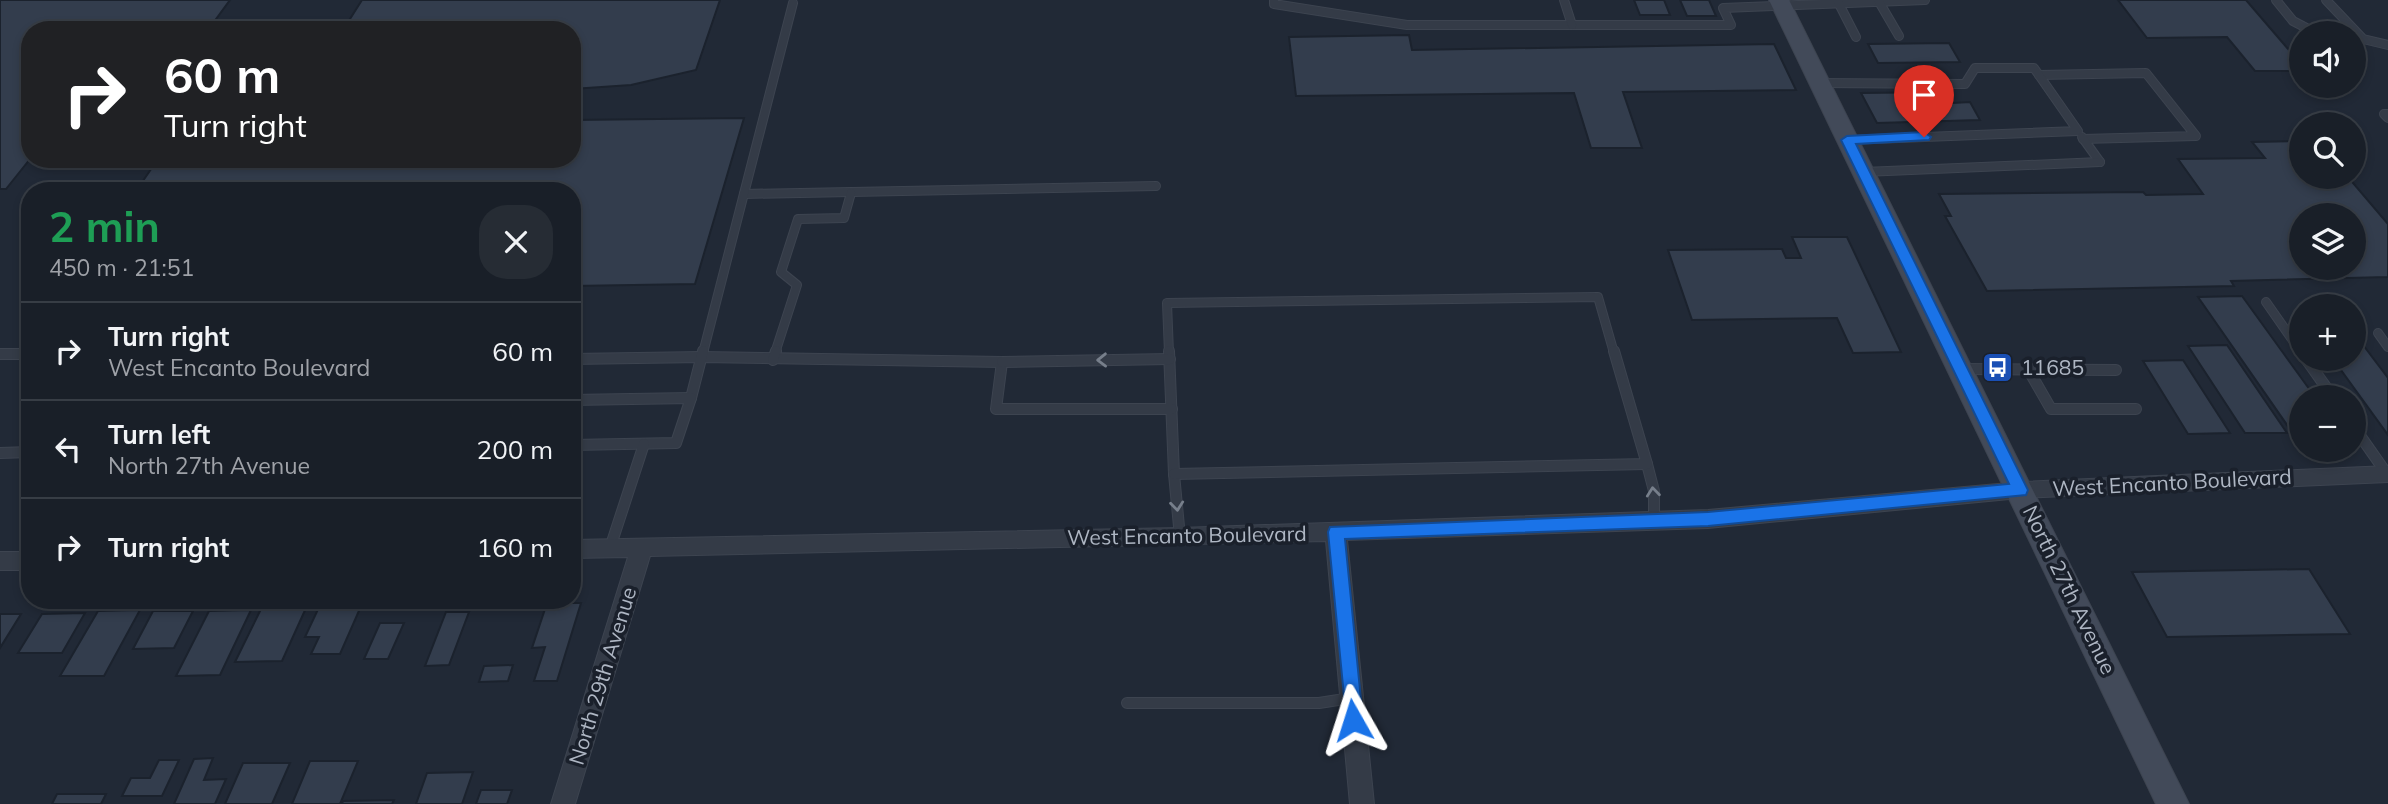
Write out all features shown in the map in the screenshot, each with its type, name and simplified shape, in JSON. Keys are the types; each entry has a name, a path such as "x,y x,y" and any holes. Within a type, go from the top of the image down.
{"main road":[{"name":"North 27th Avenue","path":"1779,2 2173,804"}],"street":[{"name":"West Encanto Boulevard","path":"581,549 1180,537 1654,521 1734,517 2020,490 2388,474"},
{"path":"1336,532 1362,804"},
{"name":"North 29th Avenue","path":"563,804 642,547"},
{"path":"0,561 21,561"}],"lane":[{"path":"1274,0 1274,4 1349,18 1407,25 1731,25 1719,0"},
{"path":"1564,0 1572,25"},
{"path":"1878,0 1899,36"},
{"path":"1723,8 1779,2 1926,0"},
{"path":"2276,0 2293,21"},
{"path":"2326,0 2358,34 2372,43"},
{"path":"1837,1 1856,37"},
{"path":"581,445 676,443 702,357 793,3"},
{"path":"2366,43 2388,45"},
{"path":"1819,83 1965,83 1975,68 2034,68 2100,162 1863,172"},
{"path":"1847,140 2081,135 2196,136 2146,72 2039,75"},
{"path":"744,194 1156,186"},
{"path":"773,360 797,285 781,272 798,219 845,218 851,193"},
{"path":"1180,537 1174,474 1167,303 1598,297 1654,491 1654,521"},
{"path":"2266,302 2289,335"},
{"path":"2378,333 2388,347"},
{"path":"0,354 21,354"},
{"path":"581,359 702,357 1002,362 1170,359"},
{"path":"1002,362 996,409 1172,409"},
{"path":"1960,369 2116,370"},
{"path":"2028,369 2051,409 2136,409"},
{"path":"581,400 691,398"},
{"path":"610,548 644,444"},
{"path":"2366,444 2388,474"},
{"path":"0,453 21,452"},
{"path":"1174,474 1647,464"},
{"path":"1127,703 1319,703 1351,698"}],"building":[{"path":"0,0 230,0 215,21 21,21 23,168 6,189 0,189"},
{"path":"362,0 720,0 696,70 631,85 581,88 581,21 349,21"},
{"path":"1634,0 1664,0 1670,15 1640,15"},
{"path":"1680,0 1709,0 1716,16 1687,16"},
{"path":"2118,0 2246,0 2289,50 2289,71 2255,71 2227,37 2147,38"},
{"path":"1409,35 1412,50 1774,44 1796,90 1623,92 1642,148 1591,148 1574,93 1296,96 1289,37"},
{"path":"1949,43 1960,62 1878,63 1868,44"},
{"path":"1946,92 1953,103 1970,102 1980,120 1877,123 1861,93"},
{"path":"744,118 695,284 581,286 581,182 142,182 152,168 581,168 581,120"},
{"path":"2289,141 2289,189 2358,189 2388,224 2388,277 2366,278 2366,203 2289,203 2289,280 2231,281 2234,286 1987,291 1945,216 1951,216 1939,194 2203,194 2178,159 2265,158 2252,142"},
{"path":"1792,237 1847,237 1901,352 1853,353 1837,318 1692,320 1668,250 1782,249 1786,258 1801,258"},
{"path":"2242,296 2289,361 2289,371 2296,371 2306,385 2289,385 2289,428 2198,297"},
{"path":"2227,345 2287,433 2245,433 2188,346"},
{"path":"2366,349 2388,378 2388,435 2366,405 2366,385 2352,385 2342,371 2366,371"},
{"path":"2183,360 2230,433 2188,434 2143,361"},
{"path":"2309,569 2350,634 2167,637 2132,572"},
{"path":"261,609 306,609 282,661 235,662"},
{"path":"318,609 360,609 340,654 311,654 319,637 305,637"},
{"path":"545,609 579,609 557,681 534,681 545,647 532,648"},
{"path":"140,610 104,676 60,676 98,611"},
{"path":"251,610 220,675 176,676 209,611"},
{"path":"153,611 193,611 174,648 133,649"},
{"path":"446,612 469,612 449,665 425,666"},
{"path":"85,613 62,653 18,653 42,614"},
{"path":"0,614 21,614 0,648"},
{"path":"380,623 404,623 388,659 364,659"},
{"path":"513,665 508,681 479,682 484,666"},
{"path":"213,758 204,780 226,779 215,804 174,804 194,759"},
{"path":"159,760 179,760 162,796 122,796 131,778 150,778"},
{"path":"310,761 358,761 340,804 292,804"},
{"path":"243,763 290,763 272,804 225,804"},
{"path":"473,772 462,804 416,804 427,773"},
{"path":"481,790 512,790 507,804 476,804"},
{"path":"57,794 106,794 101,804 52,804"},
{"path":"394,800 392,804 342,804 343,801"}],"place":[{"name":"11685","path":"1998,368"}],"route":[{"path":"1353,720 1336,532 1708,519 2020,490 1847,140 1924,137"}]}
